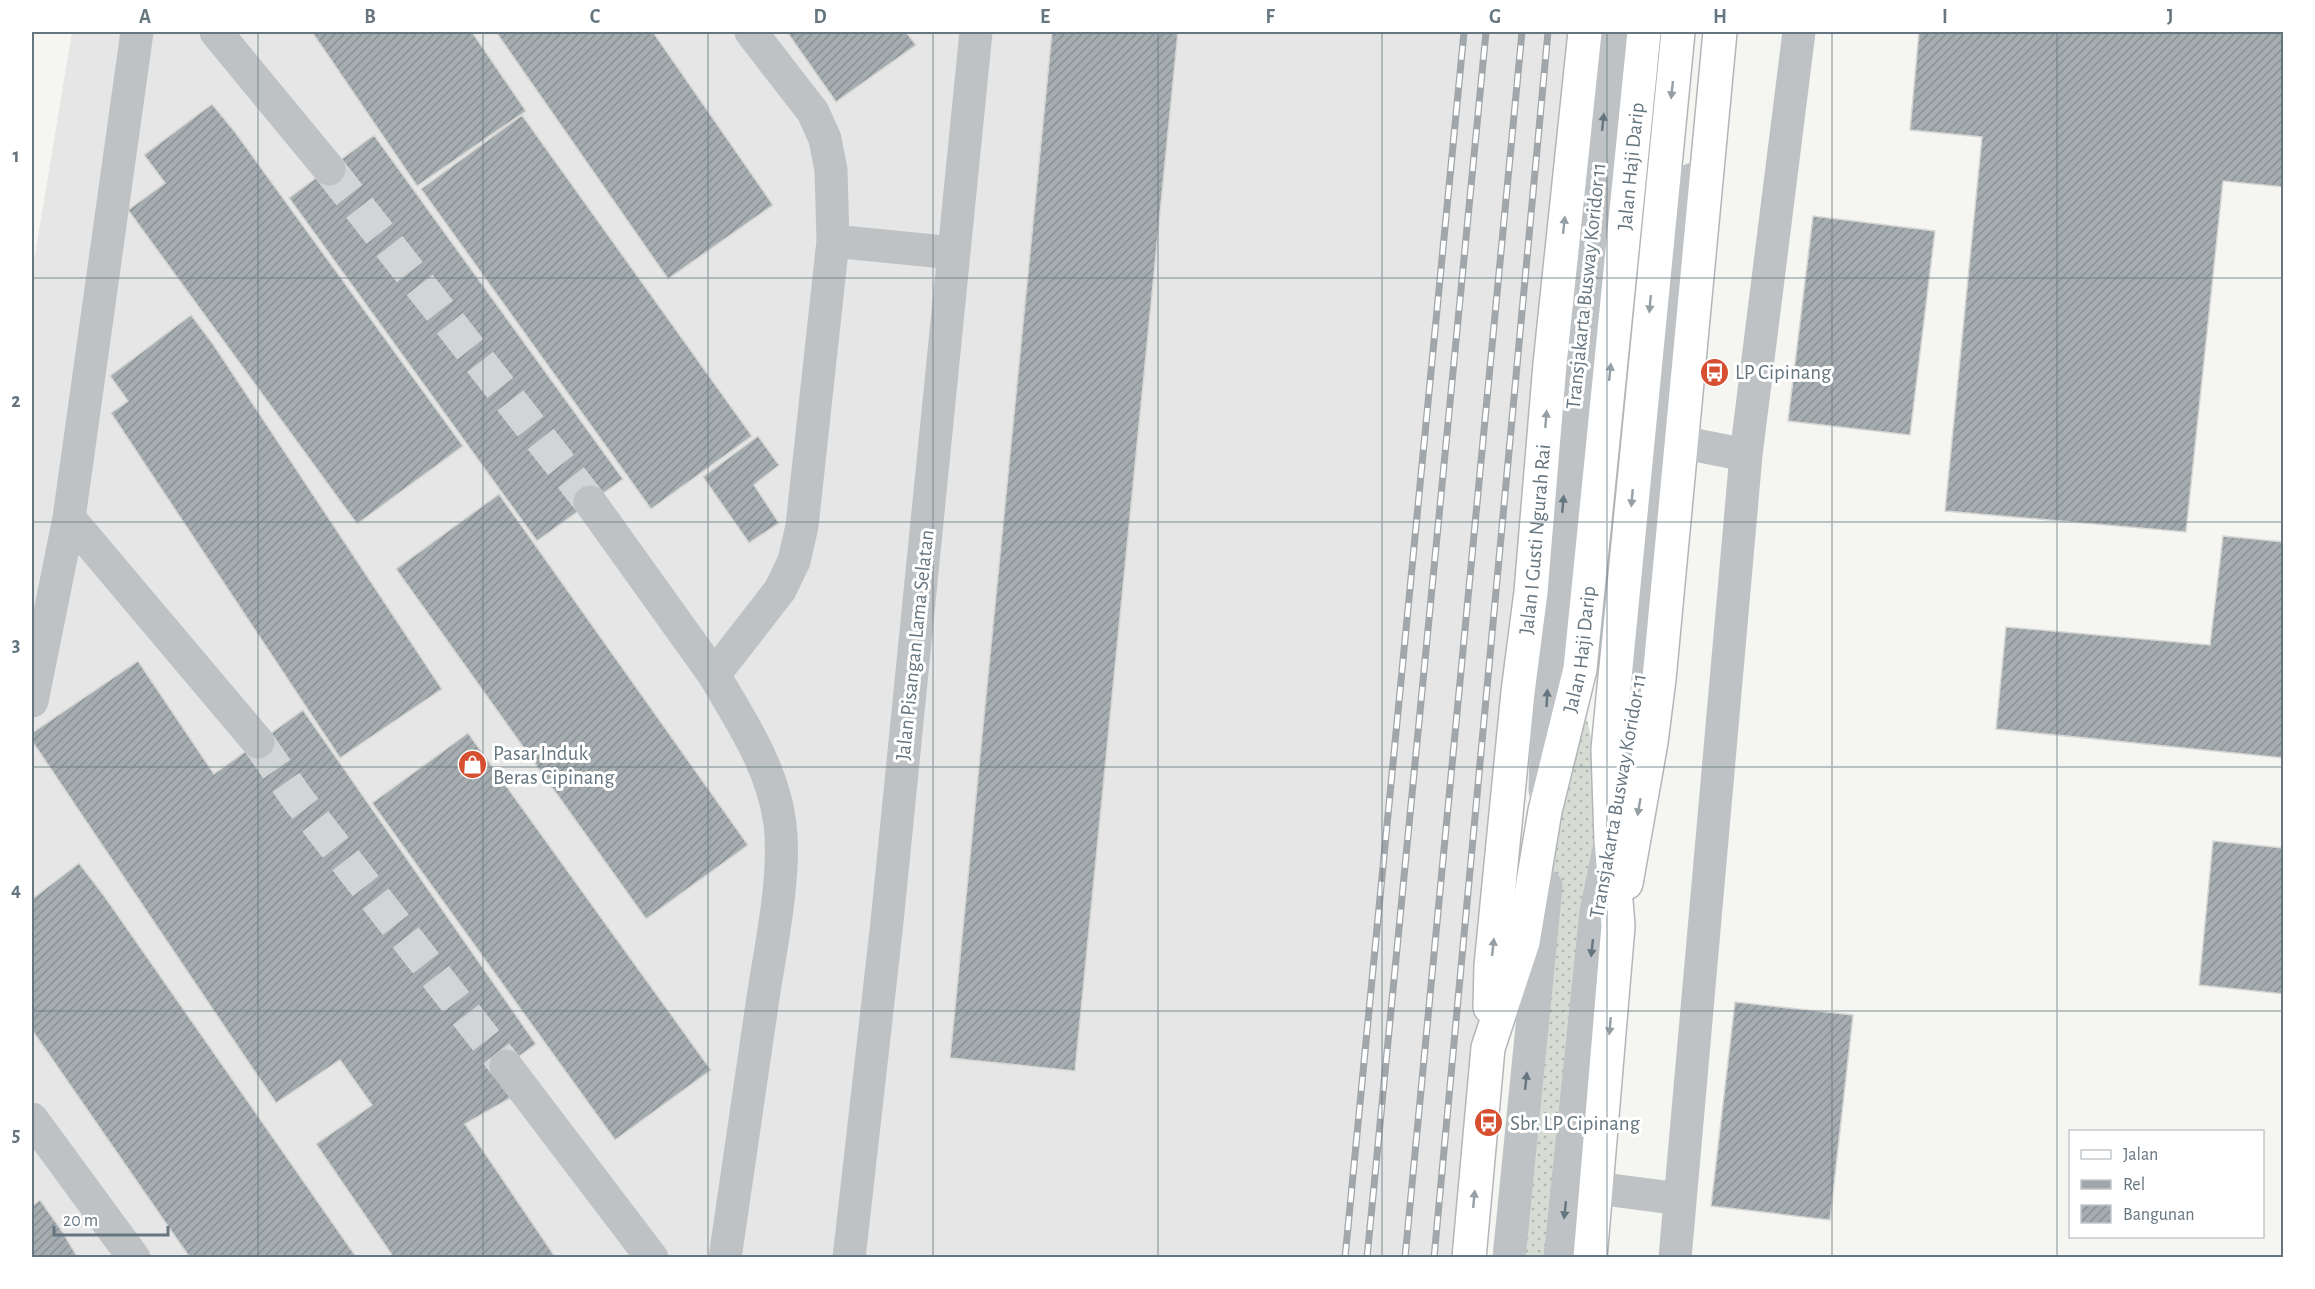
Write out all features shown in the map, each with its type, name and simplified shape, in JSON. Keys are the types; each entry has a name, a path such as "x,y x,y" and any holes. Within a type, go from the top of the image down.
{"main road":[{"name":"Jalan I Gusti Ngurah Rai","path":"1488,1048 1494,942 1518,692 1532,592 1551,353 1585,32"},
{"name":"Jalan Haji Darip","path":"1469,1257 1488,1048 1523,942 1545,811 1580,669 1644,32"},
{"name":"Jalan Haji Darip","path":"1590,1257 1618,926 1611,839 1608,748 1678,32"},
{"path":"1618,926 1651,742 1659,679 1720,32"}],"street":[{"path":"32,701 69,518 137,32"},
{"path":"216,32 329,169"},
{"path":"714,675 773,602 794,561 802,526 834,241 831,170 825,139 813,112 751,32"},
{"name":"Jalan Pisangan Lama Selatan","path":"849,1257 887,922 976,32"},
{"name":"Transjakarta Busway Koridor 11","path":"1509,1257 1547,874 1544,749 1548,674 1612,32"},
{"path":"1675,1257 1746,455 1799,32"},
{"name":"Transjakarta Busway Koridor 11","path":"1560,1257 1596,912 1636,717 1683,237 1694,178 1711,123"},
{"path":"834,241 954,253"},
{"path":"1680,442 1746,455"},
{"path":"590,502 714,675 758,750 773,793 780,823 780,870 769,959 725,1257"},
{"path":"69,518 258,742"},
{"path":"506,1066 652,1257"},
{"path":"32,1119 134,1257"},
{"path":"1596,1188 1680,1199"}],"shaded area":[{"path":"72,32 1584,32 1463,1257 32,1257 32,273"},
{"path":"1587,719 1611,839 1561,1257 1510,1258 1545,811"}],"building":[{"path":"312,32 472,32 526,111 417,186"},
{"path":"496,32 653,32 773,205 668,279"},
{"path":"787,32 906,32 916,45 836,102"},
{"path":"1052,32 1178,32 1075,1071 950,1058"},
{"path":"1919,32 2284,32 2284,187 2223,181 2186,532 1945,511 1982,137 1910,130"},
{"path":"212,104 235,132 463,446 357,524 128,210 165,183 144,155"},
{"path":"522,115 752,436 651,509 421,189"},
{"path":"374,135 623,479 537,541 289,198"},
{"path":"1813,216 1935,231 1910,435 1788,421"},
{"path":"191,315 213,344 442,689 340,758 111,413 128,401 110,376"},
{"path":"758,436 779,465 754,485 779,523 749,543 703,477"},
{"path":"499,494 748,845 646,919 396,569"},
{"path":"2223,536 2284,542 2284,758 1996,729 2006,627 2210,645"},
{"path":"138,661 214,774 303,710 536,1044 506,1066 512,1097 465,1124 556,1258 394,1258 316,1144 372,1105 340,1060 276,1103 32,741 32,733"},
{"path":"468,733 711,1070 615,1140 372,803"},
{"path":"2213,841 2284,848 2284,994 2199,985"},
{"path":"79,863 357,1258 190,1258 32,1030 32,899"},
{"path":"1735,1002 1853,1015 1830,1220 1711,1206"},
{"path":"40,1200 78,1258 32,1258 32,1206"}],"tunnel":[{"path":"329,169 590,502"},
{"path":"258,742 297,798 506,1066"}],"railway":[{"path":"1345,1258 1464,32"},
{"path":"1367,1258 1486,32"},
{"path":"1405,1258 1522,32"},
{"path":"1434,1258 1548,32"}],"place":[{"name":"LP Cipinang","path":"1714,372"},
{"name":"Pasar Induk Beras Cipinang","path":"472,765"},
{"name":"Sbr. LP Cipinang","path":"1489,1123"}]}
